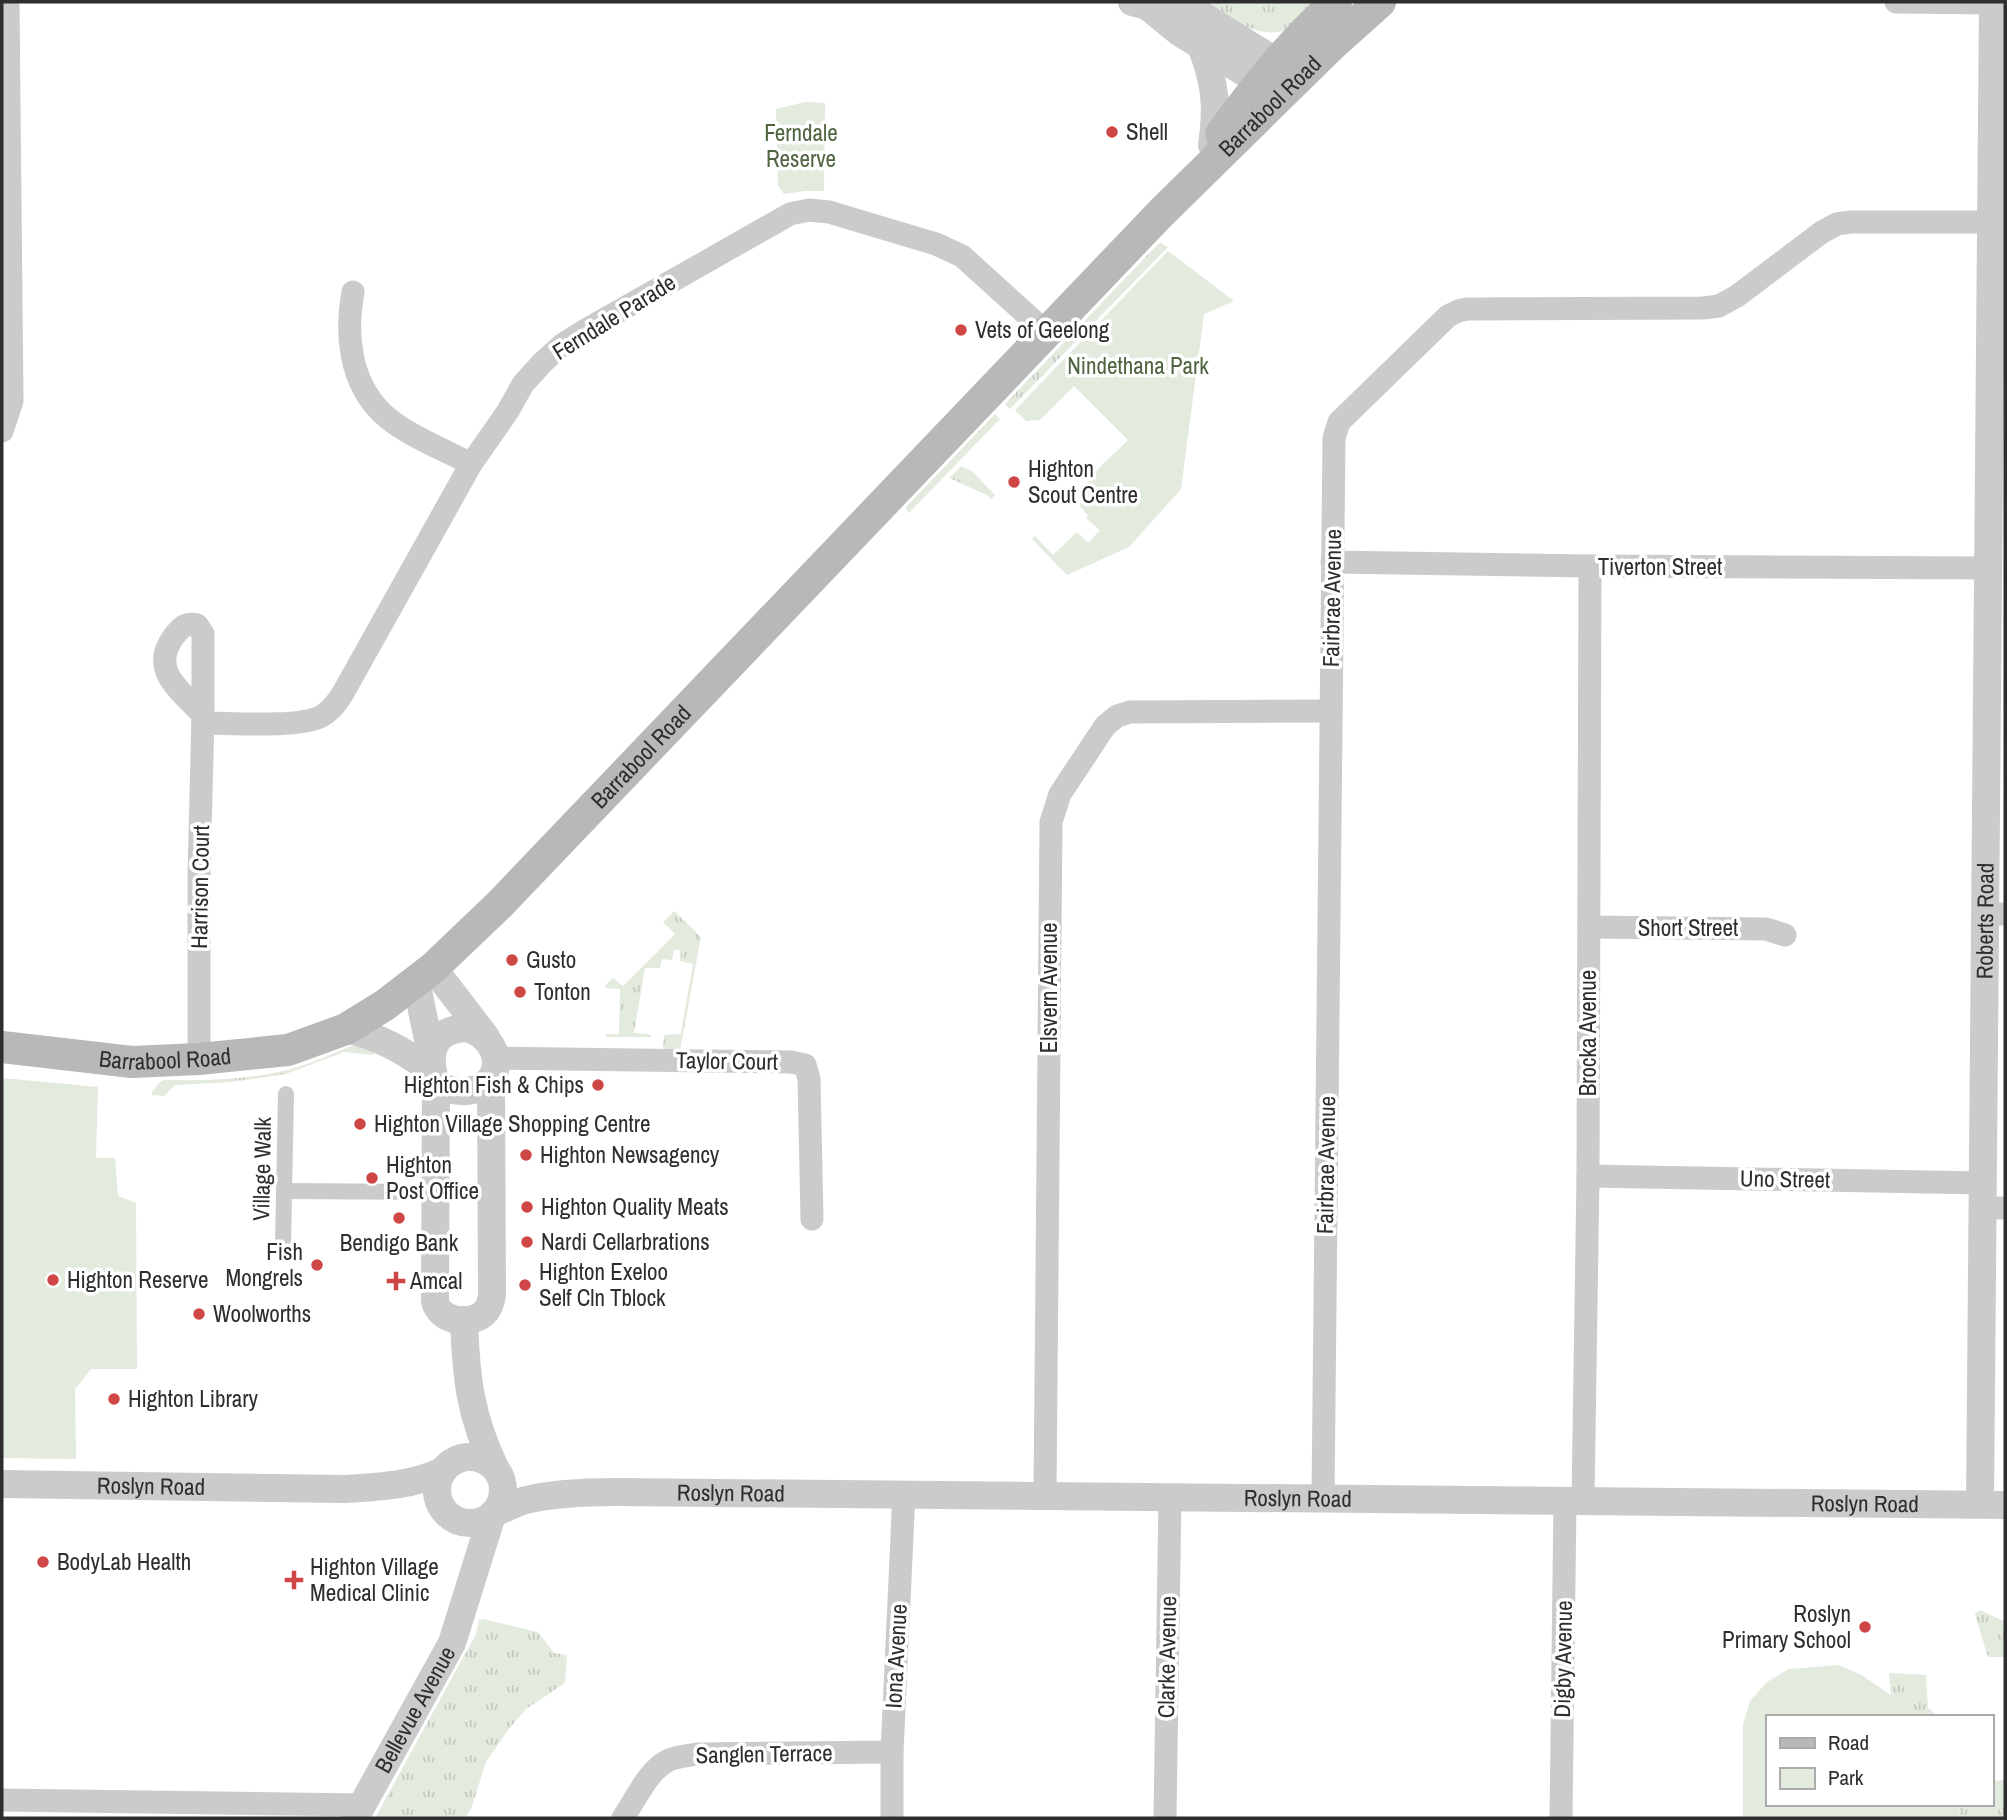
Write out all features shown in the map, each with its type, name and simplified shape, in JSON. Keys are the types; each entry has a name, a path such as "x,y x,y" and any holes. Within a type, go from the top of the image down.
{"main road":[{"name":"Barrabool Road","path":"2,1047 132,1062 199,1059 288,1050 346,1029 385,1005 425,975 500,904 1161,213 1275,78 1294,41 1336,2"},
{"name":"Barrabool Road","path":"1161,213 1212,145 1275,78 1332,46 1380,2"}],"street":[{"path":"2,431 12,401 8,2"},
{"path":"1896,2 1993,2"},
{"name":"Roberts Road","path":"1993,2 1991,222 1998,327 1988,568 1996,617 1990,1200 1993,1504"},
{"path":"1136,3 1192,9 1275,78"},
{"path":"1136,3 1201,46 1275,78"},
{"path":"1201,46 1216,96 1212,145"},
{"name":"Ferndale Parade","path":"203,719 292,723 315,719 331,710 471,464 508,411 523,384 542,362 562,345 790,214 809,210 829,212 949,249 962,256 1046,333"},
{"name":"Fairbrae Avenue","path":"1323,1498 1332,562 1334,438 1339,422 1422,341 1458,311 1719,306 1737,296 1822,232 1837,225 1851,222 1991,222"},
{"path":"353,292 350,311 353,363 362,389 382,414 471,464"},
{"name":"Tiverton Street","path":"1332,562 1988,568"},
{"name":"Brocka Avenue","path":"1574,1500 1588,1176 1590,566"},
{"name":"Elsvern Avenue","path":"1045,1495 1051,822 1054,809 1060,794 1105,726 1117,716 1130,712 1331,711"},
{"name":"Harrison Court","path":"199,1059 199,875 203,719"},
{"name":"Short Street","path":"1589,927 1766,929 1785,936"},
{"path":"425,975 491,1058"},
{"path":"425,975 433,1069 435,1305 443,1315 464,1320 483,1314 492,1295 491,1058 477,1031 467,1028 453,1030 439,1037 434,1045 433,1069"},
{"path":"346,1029 387,1042 433,1069 444,1088 467,1091 484,1086 491,1058"},
{"name":"Taylor Court","path":"491,1058 791,1062 805,1065 809,1079 812,1219"},
{"name":"Village Walk","path":"283,1244 286,1094"},
{"name":"Uno Street","path":"1588,1176 1990,1200"},
{"path":"284,1191 436,1192"},
{"path":"464,1320 468,1389 478,1430 502,1481 503,1496 493,1514"},
{"path":"445,1512 437,1493 437,1483 456,1442 468,1389"},
{"name":"Roslyn Road","path":"2,1484 343,1489 396,1485 428,1477 454,1461 468,1457 483,1460 496,1470 529,1481 590,1492"},
{"name":"Roslyn Road","path":"343,1489 399,1498 445,1512 454,1520 468,1524 482,1521 526,1500 590,1492 1993,1504"},
{"name":"Iona Avenue","path":"892,1818 892,1752 904,1493"},
{"name":"Clarke Avenue","path":"1165,1818 1170,1496"},
{"name":"Digby Avenue","path":"1561,1818 1574,1500"},
{"name":"Bellevue Avenue","path":"445,1512 457,1532 466,1598"},
{"name":"Bellevue Avenue","path":"359,1812 452,1643 493,1514"},
{"name":"Sanglen Terrace","path":"623,1818 651,1775 667,1761 679,1757 697,1754 892,1752"},
{"path":"2,1800 359,1812"}],"green space":[{"path":"1196,2 1320,2 1285,30 1264,32 1240,24"},
{"name":"Ferndale Reserve","path":"805,102 825,103 824,191 784,194 778,186 776,109"},
{"path":"1161,243 1168,247 1010,409 1005,404"},
{"name":"Nindethana Park","path":"1168,251 1234,301 1204,314 1181,489 1129,547 1067,575 1032,539 1035,536 1053,555 1077,532 1088,543 1100,530 1086,518 1088,516 1080,506 1083,494 1092,476 1128,440 1074,386 1040,420 1026,421 1015,410"},
{"path":"995,414 1000,419 909,513 906,507"},
{"path":"961,466 973,472 995,495 991,499 949,478"},
{"path":"674,911 701,937 679,1056 669,1056 668,1049 663,1048 664,1035 681,1034 693,964 680,961 681,950 674,950 672,960 662,959 660,968 645,968 634,1033 649,1034 652,1037 606,1037 606,1034 619,1034 620,989 605,986 613,978 623,986 675,934 663,922"},
{"path":"361,1042 384,1049 372,1055 344,1052 286,1074 232,1082 175,1085 164,1096 152,1095 164,1080 251,1077 279,1072 310,1063"},
{"path":"2,1078 98,1087 96,1158 115,1158 118,1196 136,1203 137,1369 91,1369 75,1389 76,1459 2,1458"},
{"path":"1980,1610 2005,1622 2005,1657 1988,1657 1975,1614"},
{"path":"479,1620 538,1632 554,1653 567,1655 565,1683 526,1709 508,1730 486,1762 471,1809 465,1818 375,1818 476,1634"},
{"path":"1838,1665 1860,1674 1920,1715 1766,1715 1766,1806 1960,1806 1959,1818 1743,1818 1743,1724 1750,1701 1767,1682 1789,1669"},
{"path":"1889,1673 1926,1675 1928,1708 1937,1715 1920,1715 1891,1696"},
{"path":"2005,1779 2005,1818 1959,1818 1960,1806 1993,1806 1993,1780"}],"place":[{"name":"Shell","path":"1112,132"},
{"name":"Vets of Geelong","path":"961,330"},
{"name":"Highton Scout Centre","path":"1014,482"},
{"name":"Gusto","path":"512,960"},
{"name":"Tonton","path":"520,992"},
{"name":"Highton Fish & Chips","path":"598,1085"},
{"name":"Highton Village Shopping Centre","path":"360,1124"},
{"name":"Highton Newsagency","path":"526,1155"},
{"name":"Highton Post Office","path":"372,1178"},
{"name":"Highton Quality Meats","path":"527,1207"},
{"name":"Bendigo Bank","path":"399,1218"},
{"name":"Nardi Cellarbrations","path":"527,1242"},
{"name":"Fish Mongrels","path":"317,1265"},
{"name":"Highton Reserve","path":"53,1280"},
{"name":"Amcal","path":"396,1281"},
{"name":"Highton Exeloo Self Cln Tblock","path":"525,1285"},
{"name":"Woolworths","path":"199,1314"},
{"name":"Highton Library","path":"114,1399"},
{"name":"BodyLab Health","path":"43,1562"},
{"name":"Highton Village Medical Clinic","path":"294,1580"},
{"name":"Roslyn Primary School","path":"1865,1627"}]}
